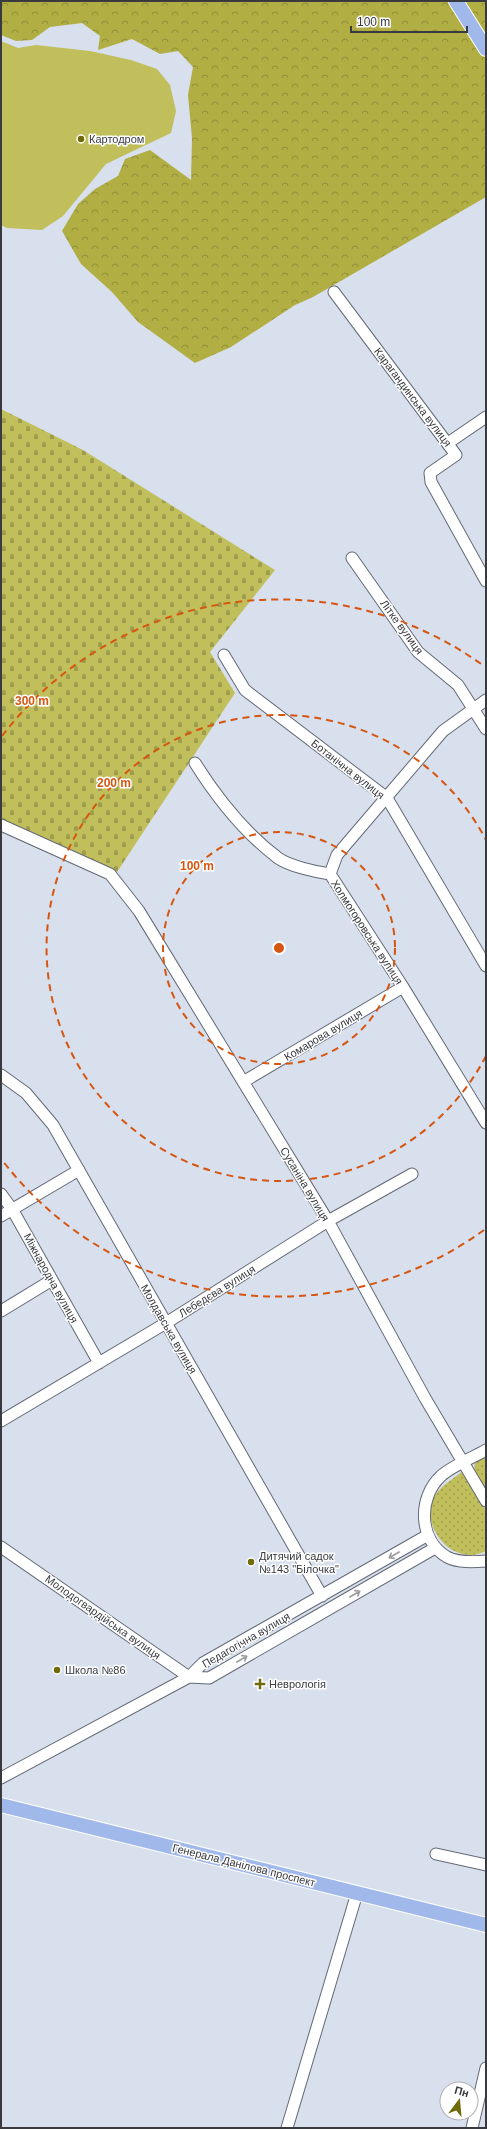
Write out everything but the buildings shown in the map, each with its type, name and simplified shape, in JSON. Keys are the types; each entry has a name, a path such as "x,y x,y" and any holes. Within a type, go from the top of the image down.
{"main road":[{"path":"456,1 486,49"},
{"name":"Генерала Данілова проспект","path":"1,1805 486,1925"}],"street":[{"name":"Карагандинська вулиця","path":"334,292 456,455 430,473 431,482 486,582"},
{"path":"448,443 486,418"},
{"name":"Літке вулиця","path":"352,558 418,652 458,685 486,729"},
{"name":"Ботанічна вулиця","path":"224,655 245,690 387,798 486,966"},
{"path":"330,874 337,855 443,731 486,700"},
{"name":"Холмогоровська вулиця","path":"195,763 209,785 239,822 279,858 315,872 330,874 403,987 486,1123"},
{"name":"Сусаніна вулиця","path":"1,825 110,874 139,911 328,1221 425,1398 486,1501"},
{"name":"Комарова вулиця","path":"243,1082 403,987"},
{"name":"Молдавська вулиця","path":"1,1075 26,1093 53,1125 322,1596"},
{"path":"1,1216 79,1170"},
{"name":"Лебедєва вулиця","path":"1,1421 166,1323 328,1221 412,1174"},
{"name":"Міжнародна вулиця","path":"1,1194 12,1209 98,1363"},
{"path":"1,1311 52,1280"},
{"path":"486,1450 441,1475 428,1492 424,1510 428,1535 435,1548 448,1558 468,1562 486,1561"},
{"name":"Педагогічна вулиця","path":"1,1778 189,1676 203,1663 428,1535"},
{"name":"Молодогвардійська вулиця","path":"1,1546 189,1676 209,1678"},
{"name":"Педагогічна вулиця","path":"209,1678 435,1548"},
{"path":"436,1854 486,1865"},
{"path":"287,2128 357,1893"},
{"path":"472,2128 486,2068"}],"green space":[{"path":"1,1 486,1 486,197 313,297 295,305 231,347 195,363 138,322 112,292 81,264 62,231 78,204 95,189 118,176 125,159 150,150 191,180 192,138 188,95 193,67 178,51 160,54 132,39 98,50 100,36 82,23 50,27 32,40 16,41 1,35"},
{"name":"Картодром","path":"1,41 18,48 36,45 90,51 131,60 157,69 170,85 176,111 171,133 106,164 63,216 42,230 7,228 1,225"},
{"path":"1,409 83,450 275,570 210,652 235,693 117,872 1,822"},
{"path":"486,1457 486,1489 483,1487 474,1471 475,1463"},
{"path":"463,1471 486,1511 486,1551 475,1555 454,1551 445,1545 433,1527 430,1516 431,1504 436,1494 444,1485"}],"place":[{"name":"Картодром","path":"81,139"},
{"name":"Дитячий садок №143 \"Білочка\"","path":"251,1562"},
{"name":"Школа №86","path":"57,1670"},
{"name":"Неврологія","path":"260,1684"}]}
